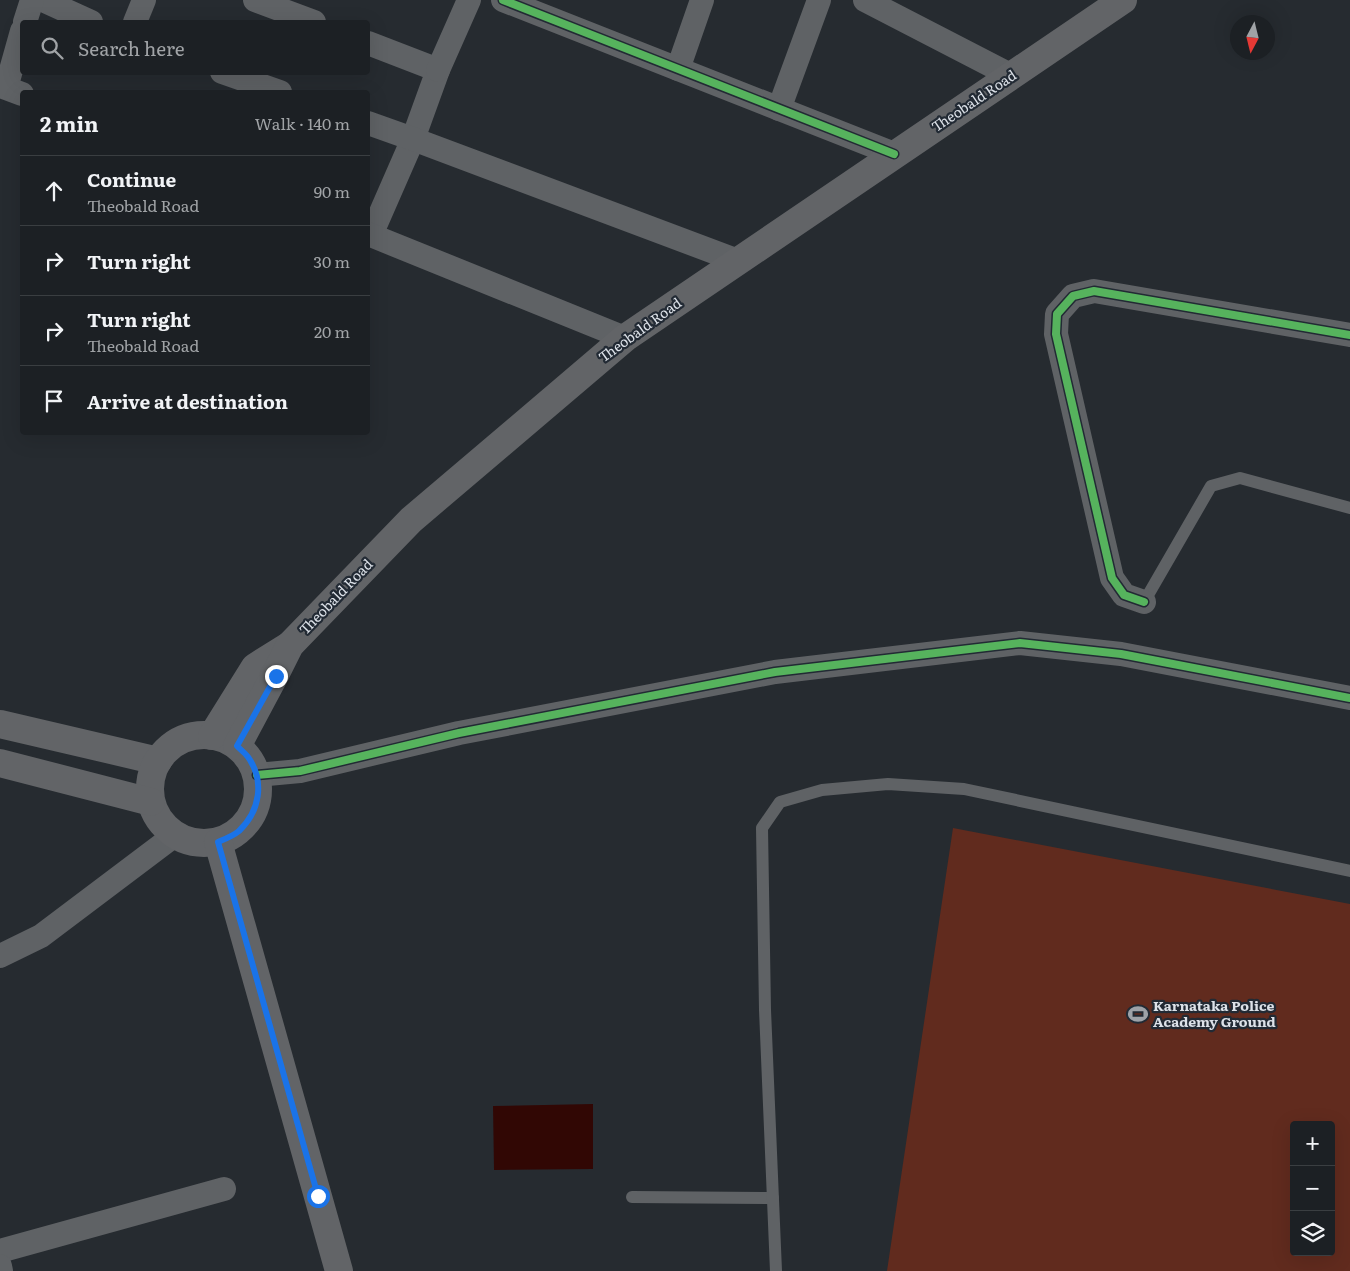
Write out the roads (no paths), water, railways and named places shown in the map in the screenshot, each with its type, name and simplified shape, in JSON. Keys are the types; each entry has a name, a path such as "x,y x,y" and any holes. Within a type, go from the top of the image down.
{"main road":[{"name":"Theobald Road","path":"237,746 276,676 290,644 411,520 625,338 894,154 1012,76 1118,1"},
{"path":"212,736 255,667 290,644"},
{"path":"0,724 158,761"},
{"path":"212,736 237,746 248,756 257,775 258,796 252,816 238,832 218,842 196,843 176,835 160,821 151,802 150,781 158,761 172,746 191,737 212,736"},
{"path":"0,763 151,802"},
{"path":"218,842 339,1271"}],"street":[{"path":"26,20 32,0"},
{"path":"42,0 87,20"},
{"path":"136,20 144,0"},
{"path":"255,0 309,20"},
{"path":"370,233 413,139 438,70 469,0"},
{"path":"503,0 894,154"},
{"path":"678,69 702,0"},
{"path":"779,109 819,0"},
{"path":"865,0 1012,76"},
{"path":"20,38 6,88 20,93"},
{"path":"370,44 438,70"},
{"path":"231,75 274,90"},
{"path":"370,124 738,261"},
{"path":"370,235 625,338"},
{"path":"1144,602 1124,595 1112,578 1056,334 1057,314 1072,296 1094,291 1350,335"},
{"path":"257,775 300,771 459,733 774,672 1020,643 1121,654 1350,698"},
{"path":"0,956 41,936 176,835"},
{"path":"0,1251 224,1189"},
{"path":"0,1266 2,1271"}],"lane":[{"path":"1144,602 1211,486 1240,478 1350,508"},
{"path":"776,1271 765,1010 762,828 780,802 822,790 888,784 964,789 1350,871"},
{"path":"632,1197 773,1198"}],"place":[{"name":"Karnataka Police Academy Ground","path":"1138,1014"}]}
